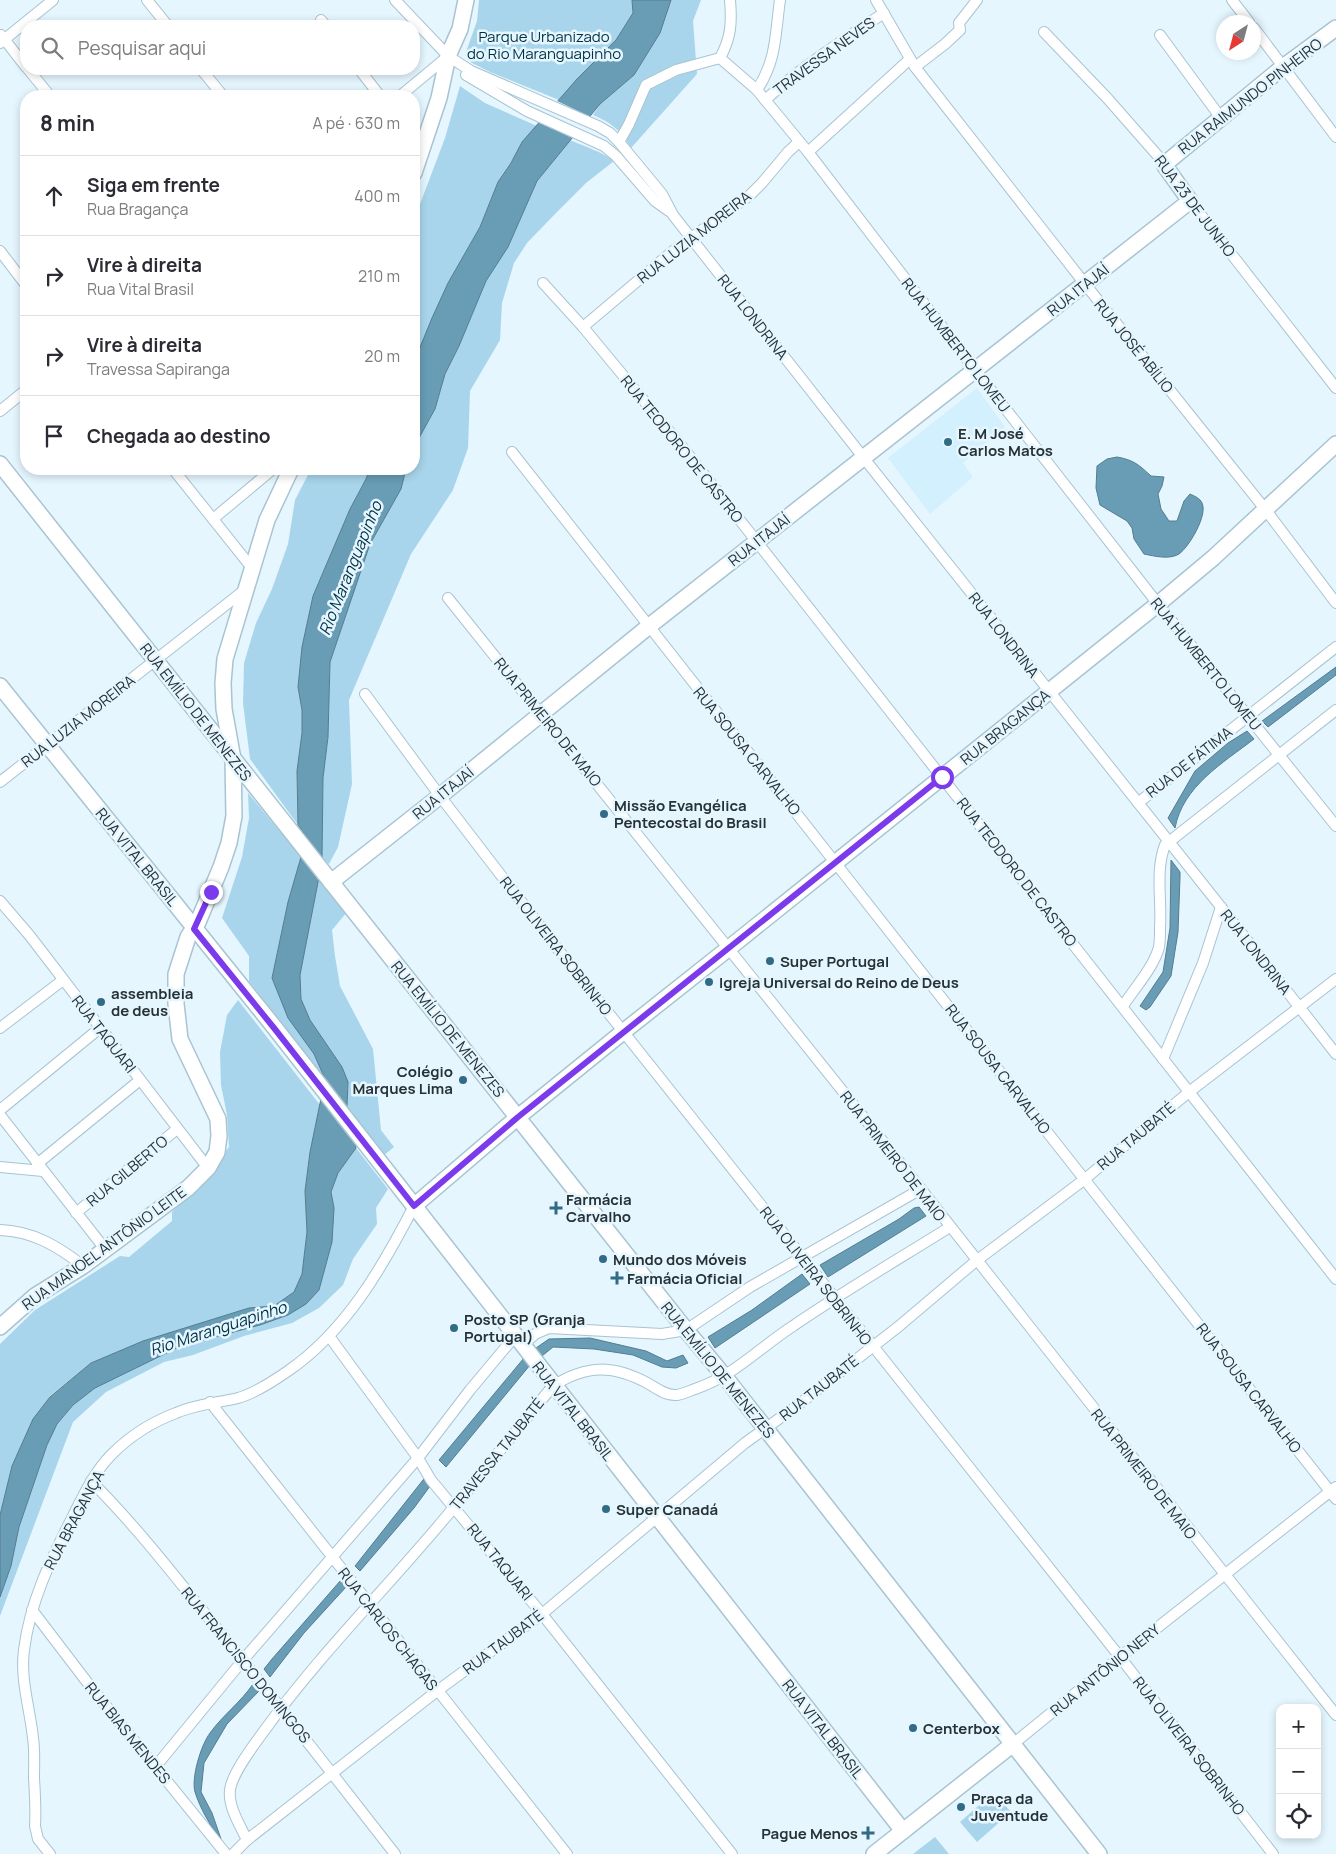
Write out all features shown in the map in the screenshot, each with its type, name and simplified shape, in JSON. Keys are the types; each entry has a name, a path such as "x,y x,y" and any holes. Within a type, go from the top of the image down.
{"street":[{"path":"26,20 53,0"},
{"path":"147,0 163,20"},
{"path":"394,0 413,20"},
{"path":"420,155 441,92 448,56 460,30 466,0"},
{"path":"619,142 646,85 676,70 720,58 728,44 731,26 730,0"},
{"path":"757,90 766,76 772,60 780,0"},
{"name":"RUA JOSÉ ABÍLIO","path":"876,0 912,63 1085,284 1265,509 1336,603"},
{"path":"808,152 912,63 945,44 960,30 959,23 977,0"},
{"path":"1232,0 1244,15"},
{"name":"TRAVESSA NEVES","path":"765,100 788,79 884,13"},
{"path":"20,25 1,39 20,60"},
{"path":"420,27 464,73 527,111 604,146 616,156 655,201 673,215"},
{"name":"RUA RAIMUNDO PINHEIRO","path":"1165,164 1283,67 1336,28"},
{"name":"RUA 23 DE JUNHO","path":"1044,32 1108,99 1165,164 1190,201 1336,388"},
{"path":"1160,35 1221,118"},
{"path":"1261,37 1336,137"},
{"path":"407,90 448,56"},
{"path":"448,56 471,71 598,126 619,142 662,194 673,215"},
{"name":"RUA HUMBERTO LOMEU","path":"720,58 757,90 808,152 1158,604 1336,826"},
{"path":"33,75 45,90"},
{"path":"206,75 218,90"},
{"path":"364,75 375,90"},
{"name":"RUA LUZIA MOREIRA","path":"583,327 674,251 749,196 799,142"},
{"name":"RUA ITAJAÍ","path":"327,877 440,796 648,627 1190,201"},
{"name":"RUA LONDRINA","path":"673,215 863,458 1336,1054"},
{"path":"0,251 20,277"},
{"name":"RUA TEODORO DE CASTRO","path":"543,284 583,327 684,449 1336,1279"},
{"path":"0,411 20,395"},
{"name":"RUA BRAGANÇA","path":"50,1854 38,1840 35,1826 34,1741 26,1697 23,1652 32,1610 42,1578 91,1481 112,1454 133,1435 178,1412 210,1402 240,1397 263,1386 304,1360 329,1336 360,1299 393,1247 414,1206 518,1117 623,1032 1158,604 1213,558 1336,444"},
{"name":"RUA SOUSA CARVALHO","path":"512,452 648,627 1334,1493"},
{"name":"RUA EMÍLIO DE MENEZES","path":"0,464 725,1377 1099,1854"},
{"path":"178,475 252,568"},
{"path":"213,519 266,475"},
{"path":"208,1168 217,1152 220,1136 218,1119 180,1039 176,1004 176,974 188,937 194,929 211,892 229,843 234,816 233,759 224,709 223,682 225,659 267,520 288,475"},
{"name":"RUA LUZIA MOREIRA","path":"0,782 246,589"},
{"name":"RUA PRIMEIRO DE MAIO","path":"448,598 729,948 1336,1715"},
{"name":"RUA DE FÁTIMA","path":"1138,803 1336,647"},
{"name":"RUA VITAL BRASIL","path":"0,686 274,1028 903,1831"},
{"name":"RUA OLIVEIRA SOBRINHO","path":"365,694 440,796 623,1032 1120,1657 1273,1854"},
{"path":"1123,1006 1152,964 1159,947 1159,878 1162,854 1168,841 1280,756 1336,710"},
{"name":"RUA TAQUARI","path":"0,901 30,936 208,1168"},
{"path":"1164,1059 1203,963 1221,907"},
{"name":"RUA TAUBATÉ","path":"233,1854 247,1840 436,1691 542,1614 745,1443 766,1429 898,1327 976,1261 1085,1179 1188,1092 1336,979"},
{"path":"0,1028 63,980"},
{"path":"0,1110 100,1028"},
{"path":"0,1167 40,1168 140,1080"},
{"path":"0,1115 105,1249"},
{"name":"RUA GILBERTO","path":"76,1213 177,1129"},
{"name":"RUA MANOEL ANTÔNIO LEITE","path":"0,1327 35,1296 83,1266 188,1188 208,1168"},
{"path":"156,1766 243,1660 418,1458 470,1390 519,1341 549,1328 662,1334 686,1330 750,1287 802,1256 921,1190"},
{"name":"TRAVESSA TAUBATÉ","path":"247,1840 233,1810 230,1790 240,1767 252,1748 282,1708 369,1604 455,1507 553,1386 566,1377 588,1371 610,1369 627,1374 665,1393 676,1395 710,1384 725,1377 790,1328 835,1298 950,1227"},
{"path":"0,1230 29,1234 50,1243 83,1266"},
{"name":"RUA TAQUARI","path":"329,1336 432,1480 542,1614 732,1854"},
{"name":"RUA CARLOS CHAGAS","path":"210,1402 566,1854"},
{"name":"RUA FRANCISCO DOMINGOS","path":"91,1481 131,1522 282,1708 396,1854"},
{"name":"RUA ANTÔNIO NERY","path":"874,1854 1224,1575 1334,1493"},
{"name":"RUA BIAS MENDES","path":"32,1610 90,1686 226,1854"}],"shaded area":[{"name":"E. M José Carlos Matos","path":"977,388 1005,427 963,463 973,477 930,514 888,458"}],"green space":[{"name":"Parque Urbanizado do Rio Maranguapinho","path":"479,0 632,0 633,13 616,40 559,100 490,72 472,63 467,58 466,52 477,21"},
{"name":"Parque Urbanizado do Rio Maranguapinho","path":"671,0 701,0 693,21 697,74 631,148 615,128 593,115 600,104 634,75 660,33"},
{"path":"460,86 485,103 537,126 522,142 498,182 480,227 448,283 420,348 420,204 445,138"},
{"path":"570,140 614,161 586,183 555,214 527,243 514,263 502,303 500,340 470,391 468,448 453,490 411,554 349,700 352,784 338,847 329,864 322,858 323,778 328,737 330,662 370,544 401,489 404,475 420,475 420,436 435,409 445,374 459,346 486,281 508,247 537,181"},
{"path":"308,475 368,475 350,509 313,596 298,687 302,710 302,733 297,771 298,825 250,759 243,703 244,663 256,623 272,589 288,544 295,500"},
{"path":"248,793 301,857 288,902 272,978 314,1054 325,1079 249,981 249,956 222,918 242,857 249,818"},
{"path":"319,877 347,912 332,930 335,956 340,986 373,1049 381,1130 394,1147 383,1156 347,1106 348,1082 310,1020 301,999 300,975"},
{"path":"238,1000 320,1105 310,1152 305,1191 307,1232 302,1274 294,1292 274,1306 249,1308 143,1341 91,1363 50,1396 12,1466 0,1515 0,1344 35,1310 120,1256 129,1257 172,1221 172,1212 206,1177 229,1147 227,1115 221,1085 220,1052 227,1015"},
{"path":"356,1148 388,1189 376,1208 377,1224 353,1259 343,1285 319,1308 292,1323 244,1336 193,1355 164,1362 106,1392 73,1422 0,1616 0,1597 11,1566 19,1527 47,1445 57,1424 73,1405 95,1388 181,1346 260,1325 288,1315 334,1208 331,1193 338,1173"},
{"path":"985,1800 1003,1803 1011,1812 977,1842 960,1822"},
{"path":"935,1837 949,1854 913,1854"}],"water":[{"path":"632,0 671,0 660,33 634,75 600,104 537,181 508,247 486,281 459,346 445,374 435,409 420,436 420,347 448,283 480,227 498,182 522,142 577,79 616,40 633,13"},
{"path":"1117,457 1136,464 1151,476 1164,477 1158,494 1161,509 1169,521 1177,521 1184,501 1190,494 1201,501 1203,508 1200,523 1192,538 1179,554 1166,557 1144,554 1134,539 1132,528 1127,521 1100,505 1096,488 1097,466 1107,459"},
{"name":"Rio Maranguapinho","path":"368,475 404,475 401,489 370,544 330,662 328,737 323,778 322,858 298,825 297,771 302,733 302,710 298,687 302,647 313,596 350,509"},
{"path":"1336,667 1336,675 1268,727 1262,721"},
{"path":"1247,731 1254,739 1217,767 1195,788 1179,813 1175,828 1168,818 1195,771 1228,743"},
{"name":"Rio Maranguapinho","path":"301,857 319,877 300,975 301,999 310,1020 342,1067 348,1082 347,1106 356,1148 338,1173 331,1192 334,1208 332,1242 319,1290 306,1304 288,1315 260,1325 181,1346 95,1388 73,1405 57,1424 47,1445 19,1527 11,1566 0,1597 0,1515 12,1466 33,1419 50,1397 91,1363 143,1341 249,1308 274,1306 294,1292 302,1274 307,1232 305,1191 310,1152 325,1079 314,1054 288,1018 272,978 288,902"},
{"path":"1171,860 1180,872 1180,877 1178,932 1171,976 1146,1010 1140,1006 1163,972 1170,928"},
{"path":"919,1207 926,1216 828,1277 820,1265 899,1219 914,1208"},
{"path":"802,1274 810,1284 715,1348 708,1337 752,1310"},
{"path":"590,1338 646,1351 667,1361 683,1355 688,1363 676,1368 662,1367 633,1355 594,1349 553,1347 542,1356 536,1348 549,1339"},
{"path":"524,1358 530,1365 446,1467 439,1460"},
{"path":"427,1475 433,1482 414,1508 360,1571 355,1566"},
{"path":"341,1580 346,1587 304,1633 270,1677 264,1669"},
{"path":"253,1684 259,1691 227,1724 204,1763 201,1792 212,1813 221,1839 209,1823 197,1798 194,1779 203,1745 210,1733"}],"pier":[{"path":"555,100 593,118 575,139 537,122"}],"place":[{"name":"E. M José Carlos Matos","path":"948,442"},
{"name":"Missão Evangélica Pentecostal do Brasil","path":"604,814"},
{"name":"Super Portugal","path":"770,961"},
{"name":"Igreja Universal do Reino de Deus","path":"709,982"},
{"name":"assembleia de deus","path":"101,1002"},
{"name":"Colégio Marques Lima","path":"463,1080"},
{"name":"Farmácia Carvalho","path":"556,1208"},
{"name":"Mundo dos Móveis","path":"603,1259"},
{"name":"Farmácia Oficial","path":"617,1278"},
{"name":"Posto SP (Granja Portugal)","path":"454,1328"},
{"name":"Super Canadá","path":"606,1509"},
{"name":"Centerbox","path":"913,1728"},
{"name":"Praça da Juventude","path":"961,1807"},
{"name":"Pague Menos","path":"868,1833"}],"route":[{"path":"211,892 194,929 414,1206 518,1117 942,777"}]}
